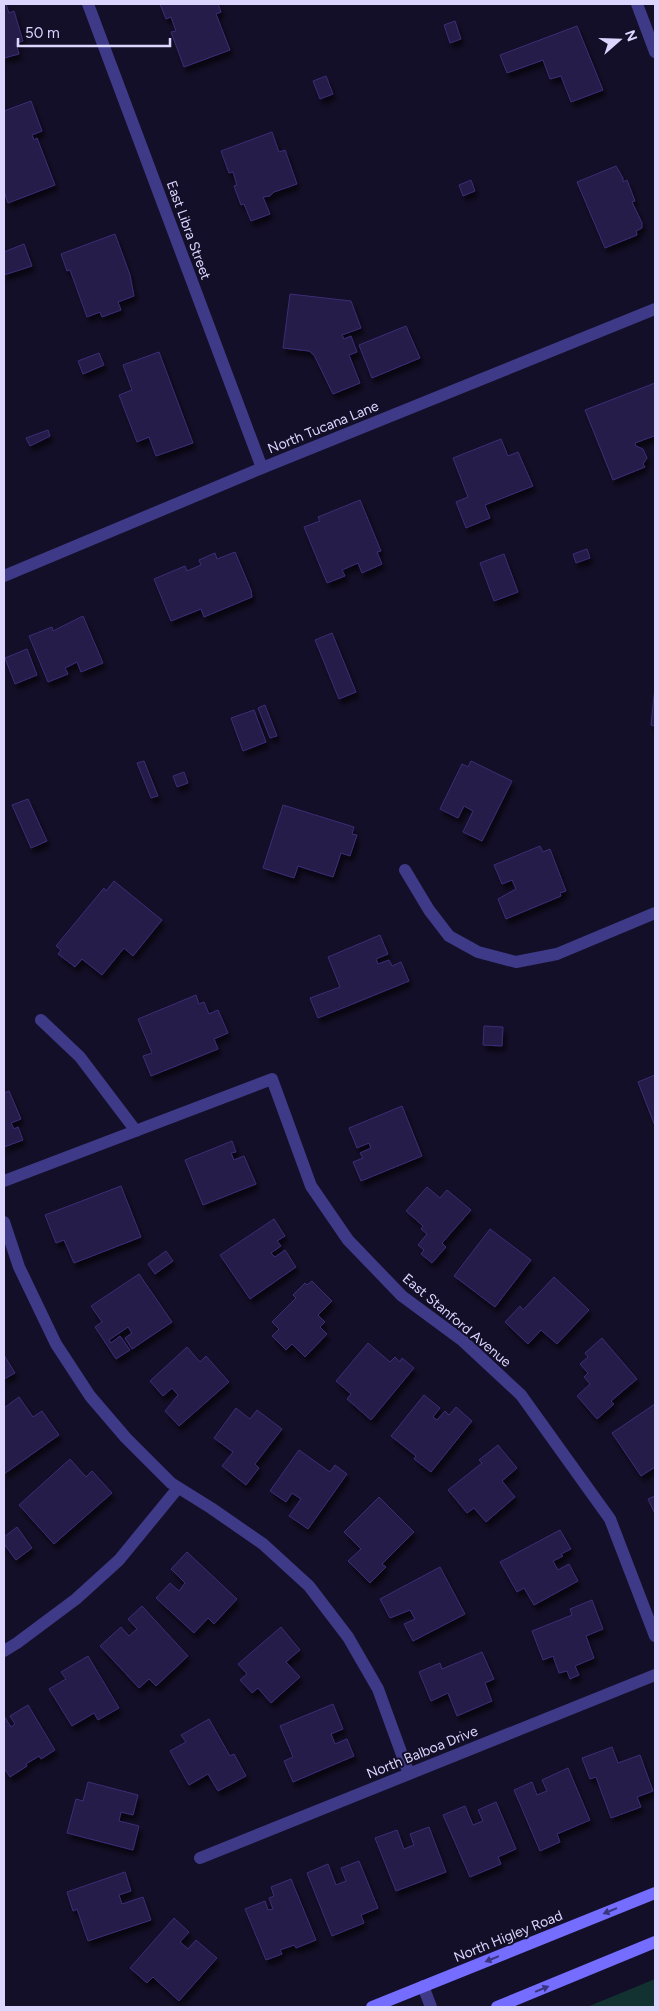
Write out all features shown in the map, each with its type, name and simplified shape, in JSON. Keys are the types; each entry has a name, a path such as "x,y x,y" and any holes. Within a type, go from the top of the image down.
{"main road":[{"name":"North Higley Road","path":"372,2007 655,1893"},
{"path":"497,2007 655,1942"}],"street":[{"name":"East Libra Street","path":"88,4 262,468"},
{"path":"637,4 655,52"},
{"name":"North Tucana Lane","path":"4,576 262,468 655,309"},
{"path":"405,870 430,910 450,936 478,952 516,962 557,954 655,913"},
{"path":"4,1181 136,1131 80,1057 41,1020"},
{"name":"East Stanford Avenue","path":"136,1131 272,1079 311,1186 348,1240 402,1296 462,1341 521,1395 610,1518 655,1636"},
{"path":"4,1222 19,1268 56,1344 90,1396 126,1438 171,1484 263,1544 309,1586 348,1637 378,1688 409,1774"},
{"path":"4,1651 18,1643 76,1599 119,1560 178,1488"},
{"name":"North Balboa Drive","path":"200,1858 655,1675"},
{"path":"423,1986 431,2007"}],"green space":[{"path":"655,1979 655,2007 587,2007"}],"building":[{"path":"4,4 6,4 9,13 14,11 23,41 16,43 19,54 4,58"},
{"path":"160,4 218,4 221,12 216,14 230,50 184,67 171,32 176,31 171,17 166,19"},
{"path":"455,21 461,39 450,43 444,25"},
{"path":"577,26 603,90 571,102 561,76 550,79 543,60 507,73 500,55"},
{"path":"326,76 333,94 320,99 313,81"},
{"path":"31,101 42,131 32,135 34,140 37,138 55,185 8,203 4,191 4,111"},
{"path":"272,132 279,152 285,150 297,184 274,192 270,196 263,197 270,214 251,221 244,204 241,205 234,186 237,185 233,172 229,173 221,151"},
{"path":"616,166 623,178 623,182 627,180 635,201 632,202 642,223 642,228 636,231 637,235 605,248 577,182"},
{"path":"471,180 475,191 463,196 459,185"},
{"path":"115,234 130,275 134,296 118,302 121,310 102,317 100,312 87,317 70,270 67,271 61,254"},
{"path":"24,244 32,266 4,275 4,252"},
{"path":"290,294 351,301 361,328 342,335 344,339 351,336 357,352 349,355 360,383 333,394 314,355 309,351 283,348"},
{"path":"406,326 420,358 372,378 359,345"},
{"path":"159,352 193,443 156,456 149,437 137,442 119,395 132,390 123,365"},
{"path":"99,353 104,365 83,374 78,361"},
{"path":"655,383 655,438 654,436 635,443 636,446 643,449 647,458 643,464 645,467 613,480 585,410"},
{"path":"48,430 50,436 30,446 26,438"},
{"path":"501,439 508,456 518,452 533,486 485,505 490,518 466,528 456,502 468,497 453,458"},
{"path":"360,500 381,551 377,552 382,564 362,573 358,563 342,570 345,576 327,583 304,527 320,521 318,517"},
{"path":"587,549 590,558 576,563 573,554"},
{"path":"235,552 251,590 252,597 204,617 201,609 171,621 154,579 185,566 187,571 201,565 199,560 215,553 217,559"},
{"path":"504,554 518,592 494,601 480,563"},
{"path":"83,616 103,663 81,672 77,662 65,668 68,674 48,682 29,636 52,627 53,631"},
{"path":"332,633 356,692 339,699 315,640"},
{"path":"27,649 37,675 15,684 5,658"},
{"path":"655,687 655,726 651,725"},
{"path":"265,705 277,736 270,738 258,708"},
{"path":"254,710 266,742 243,751 231,718"},
{"path":"144,761 158,796 151,798 137,763"},
{"path":"471,761 512,781 482,841 463,832 473,811 464,806 458,818 440,809 462,764 468,767"},
{"path":"184,772 188,783 177,787 173,776"},
{"path":"28,799 47,841 31,848 12,805"},
{"path":"283,805 354,827 352,834 357,835 350,856 341,853 333,877 298,866 294,878 263,868"},
{"path":"540,846 543,852 550,849 566,891 560,893 561,896 506,919 498,899 516,889 512,880 502,884 494,865"},
{"path":"114,881 162,920 133,956 124,948 102,975 82,959 75,967 58,954 61,950 56,946 104,888 106,891"},
{"path":"380,935 388,954 376,959 378,964 389,960 392,966 401,962 409,981 318,1018 310,998 340,987 328,957"},
{"path":"196,995 199,1004 204,1002 209,1014 218,1010 228,1033 214,1039 218,1049 151,1076 143,1056 152,1053 138,1019"},
{"path":"484,1026 503,1027 502,1046 483,1045"},
{"path":"655,1075 655,1126 638,1082"},
{"path":"9,1091 21,1119 11,1123 14,1129 18,1127 23,1140 4,1147 4,1093"},
{"path":"402,1106 422,1156 361,1181 353,1162 363,1158 360,1153 371,1148 369,1143 357,1148 349,1128"},
{"path":"232,1141 236,1152 231,1153 234,1160 244,1156 256,1184 203,1205 185,1160"},
{"path":"121,1186 141,1237 74,1263 64,1240 56,1243 45,1215"},
{"path":"427,1187 440,1198 447,1190 471,1210 442,1243 446,1247 432,1263 421,1254 424,1250 418,1245 427,1234 421,1229 423,1226 406,1211"},
{"path":"274,1219 285,1236 277,1241 281,1246 271,1253 275,1257 285,1250 296,1267 250,1299 220,1255"},
{"path":"490,1229 531,1260 495,1307 454,1276"},
{"path":"166,1251 173,1261 155,1274 148,1264"},
{"path":"139,1274 172,1322 132,1349 125,1338 132,1333 128,1327 109,1340 111,1343 120,1336 130,1350 116,1359 95,1327 102,1322 91,1306"},
{"path":"554,1277 589,1310 557,1344 541,1330 528,1344 505,1322 520,1306 523,1310"},
{"path":"312,1281 332,1301 318,1315 325,1322 320,1327 327,1334 305,1357 292,1344 286,1350 272,1336 279,1329 272,1322 296,1298 293,1295 305,1283 307,1285"},
{"path":"602,1338 637,1379 611,1401 614,1404 597,1419 577,1396 590,1384 584,1377 588,1373 580,1364 588,1357 585,1353"},
{"path":"368,1343 390,1362 395,1357 400,1362 402,1358 414,1368 371,1420 347,1399 351,1394 336,1381"},
{"path":"187,1347 200,1362 206,1356 229,1382 179,1426 165,1411 178,1395 172,1388 163,1396 150,1381"},
{"path":"4,1355 15,1373 4,1379"},
{"path":"424,1395 440,1408 433,1417 437,1420 445,1411 449,1415 456,1407 472,1421 431,1472 414,1459 416,1456 391,1436"},
{"path":"19,1397 33,1417 42,1411 59,1435 4,1474 4,1408"},
{"path":"655,1404 655,1467 641,1476 612,1433"},
{"path":"236,1408 250,1419 257,1410 282,1429 255,1464 259,1468 246,1485 222,1466 233,1452 214,1438"},
{"path":"498,1445 517,1468 502,1481 515,1497 486,1522 474,1508 467,1513 448,1490 482,1463 479,1460"},
{"path":"299,1450 330,1472 335,1465 347,1474 308,1529 289,1516 301,1499 292,1493 286,1502 270,1491"},
{"path":"70,1459 86,1477 92,1471 112,1493 54,1544 19,1505"},
{"path":"655,1496 655,1514 648,1499"},
{"path":"379,1497 414,1532 382,1564 386,1567 370,1583 348,1561 361,1549 344,1532"},
{"path":"17,1527 32,1548 16,1560 4,1544 4,1537"},
{"path":"560,1530 571,1549 553,1561 558,1570 569,1564 578,1581 534,1605 524,1588 517,1592 500,1562"},
{"path":"187,1552 237,1599 214,1624 208,1618 194,1633 156,1598 170,1583 179,1591 185,1583 171,1569"},
{"path":"440,1567 465,1614 413,1641 404,1624 415,1619 410,1610 390,1618 380,1599"},
{"path":"592,1600 603,1629 586,1636 594,1658 575,1666 579,1675 570,1679 567,1671 559,1673 553,1656 543,1660 532,1631 572,1615 570,1609"},
{"path":"142,1606 188,1656 156,1686 149,1679 139,1688 100,1646 121,1627 129,1636 137,1629 128,1619"},
{"path":"281,1627 300,1650 286,1662 300,1677 271,1703 258,1688 252,1693 240,1680 247,1674 238,1664"},
{"path":"482,1652 494,1679 485,1683 492,1701 457,1716 448,1693 431,1701 419,1672 440,1663 442,1669"},
{"path":"88,1656 119,1708 98,1720 94,1713 72,1726 49,1689 66,1679 61,1672"},
{"path":"333,1704 343,1729 331,1734 335,1744 347,1739 354,1756 293,1782 284,1761 293,1757 280,1726"},
{"path":"28,1705 55,1750 41,1759 39,1756 10,1777 4,1768 4,1716 11,1727 15,1724 10,1716"},
{"path":"209,1719 230,1756 234,1754 246,1776 218,1791 208,1774 189,1785 170,1751 186,1742 181,1735"},
{"path":"612,1747 618,1763 640,1755 653,1791 637,1797 641,1807 611,1818 596,1777 590,1779 582,1758"},
{"path":"568,1768 590,1820 557,1834 560,1842 540,1851 514,1790 532,1782 537,1795 547,1791 542,1780"},
{"path":"88,1782 138,1795 133,1815 121,1812 119,1821 139,1826 133,1850 67,1833 76,1799 83,1801"},
{"path":"496,1802 516,1849 498,1857 501,1864 470,1877 443,1815 465,1806 473,1825 483,1821 478,1810"},
{"path":"429,1827 446,1872 396,1891 375,1838 397,1830 404,1849 414,1845 410,1834"},
{"path":"359,1861 378,1908 361,1915 364,1923 332,1936 307,1873 328,1864 336,1885 346,1881 341,1868"},
{"path":"125,1872 131,1891 119,1895 122,1904 143,1897 151,1920 88,1941 77,1909 73,1911 67,1892"},
{"path":"291,1879 316,1940 296,1948 294,1945 280,1950 282,1954 266,1960 245,1909 265,1901 268,1910 273,1909 269,1898 274,1896 271,1887"},
{"path":"174,1918 189,1932 180,1942 188,1949 196,1940 217,1958 179,2001 153,1977 147,1983 130,1968"}]}
